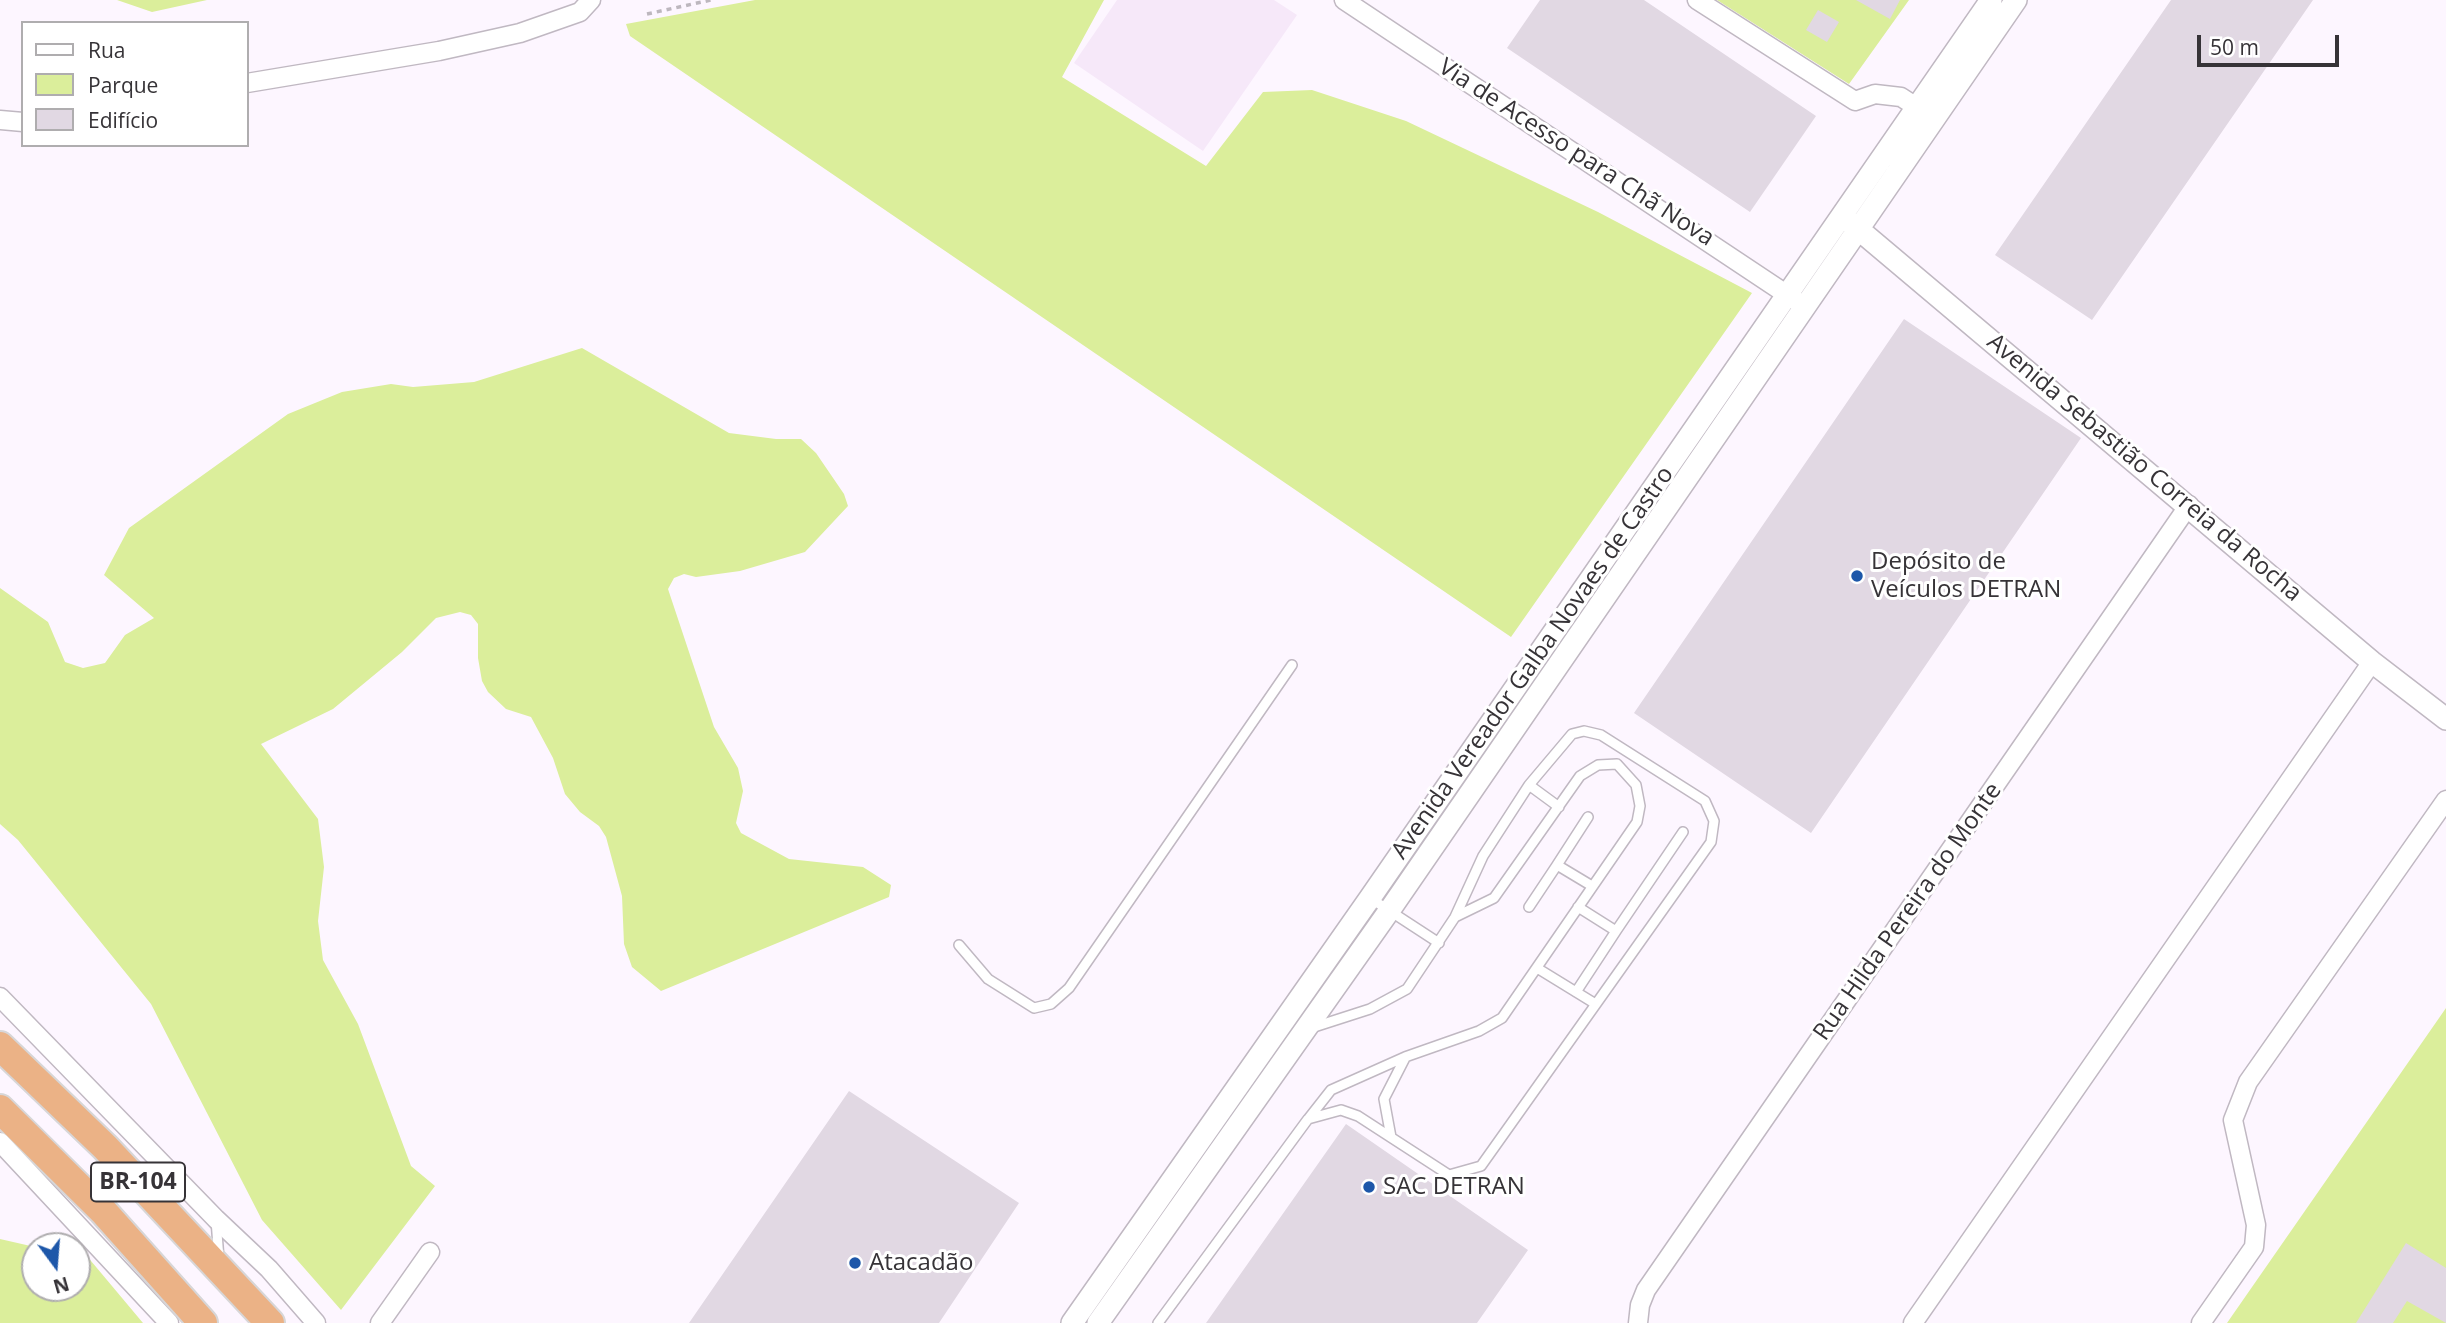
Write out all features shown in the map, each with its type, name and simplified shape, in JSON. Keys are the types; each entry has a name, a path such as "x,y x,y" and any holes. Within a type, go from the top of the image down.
{"highway":[{"name":"BR-104","path":"0,1046 105,1147 270,1323"},
{"name":"BR-104","path":"0,1109 103,1211 203,1323"}],"street":[{"path":"248,83 439,51 520,33 580,12 591,0"},
{"name":"Via de Acesso para Chã Nova","path":"1344,0 1806,309"},
{"path":"1697,0 1856,101 1875,94 1901,97 1918,108"},
{"name":"Avenida Vereador Galba Novaes de Castro","path":"1072,1323 1370,898 1991,0"},
{"name":"Avenida Vereador Galba Novaes de Castro","path":"1098,1323 1389,911 1806,309 2016,0"},
{"path":"0,120 21,122"},
{"name":"Avenida Sebastião Correia da Rocha","path":"1842,216 2189,505 2372,662 2446,719"},
{"name":"Rua Hilda Pereira do Monte","path":"1638,1323 1640,1305 1646,1290 2189,505"},
{"path":"1913,1323 2372,662"},
{"path":"2201,1323 2254,1247 2256,1226 2233,1121 2248,1082 2446,800"},
{"path":"0,997 216,1219 269,1269 316,1323"},
{"path":"0,1142 169,1323"},
{"path":"380,1323 430,1252"}],"lane":[{"path":"959,945 988,979 1034,1008 1051,1004 1069,989 1292,665"},
{"path":"1306,1029 1370,1009 1407,989 1455,917 1483,856 1530,785 1572,734 1584,731 1601,735 1705,801 1714,821 1711,842 1594,1003 1481,1166 1449,1175 1358,1116 1341,1110 1308,1119"},
{"path":"1158,1323 1331,1090 1405,1057 1479,1031 1502,1018 1637,822 1640,806 1636,785 1617,764 1598,765 1580,776 1494,898 1455,917"},
{"path":"1530,785 1559,807"},
{"path":"1529,906 1588,817"},
{"path":"1576,992 1683,832"},
{"path":"1557,865 1592,886"},
{"path":"1370,898 1440,943"},
{"path":"1578,907 1616,931"},
{"path":"1537,968 1594,1003"},
{"path":"1391,1137 1384,1098 1405,1057"},
{"path":"0,1133 29,1137"},
{"path":"216,1219 220,1271"}],"path":[{"path":"647,14 711,0"}],"shaded area":[{"path":"1117,0 1274,0 1297,15 1203,151 1074,63"}],"green space":[{"path":"117,0 207,0 152,12"},
{"path":"755,0 1104,0 1062,77 1206,166 1263,92 1312,90 1406,121 1598,212 1752,293 1511,637 630,36 626,24"},
{"path":"1717,0 1909,0 1849,84"},
{"path":"582,348 729,433 801,439 816,453 844,494 848,506 805,552 740,571 696,577 684,574 674,578 668,589 714,727 738,768 743,791 736,823 741,833 789,859 863,867 891,885 889,897 661,991 632,967 624,944 622,896 606,837 599,826 580,812 565,794 553,758 531,717 506,709 488,692 482,681 478,658 478,624 471,615 460,612 436,618 402,652 333,709 261,744 318,819 324,867 318,921 323,960 358,1024 411,1166 435,1186 341,1310 262,1220 151,1004 18,840 0,824 0,588 48,622 65,662 83,668 105,663 125,635 154,618 104,575 129,528 288,414 342,392 391,384 413,387 474,382"},
{"path":"2446,1008 2446,1323 2227,1323"},
{"path":"0,1239 21,1244 21,1302 91,1302 91,1261 143,1323 0,1323"}],"building":[{"path":"1540,0 1644,0 1816,116 1750,212 1507,48"},
{"path":"1856,0 1900,0 1890,19"},
{"path":"2171,0 2313,0 2092,320 1995,255"},
{"path":"1818,10 1839,22 1827,42 1806,30"},
{"name":"Depósito de Veículos DETRAN","path":"1904,319 2081,438 1811,833 1634,713"},
{"name":"Atacadão","path":"849,1091 1019,1203 939,1323 689,1323"},
{"name":"SAC DETRAN","path":"1346,1124 1528,1250 1477,1323 1206,1323"},
{"path":"2406,1243 2446,1268 2446,1323 2407,1301 2393,1323 2356,1323"}],"place":[{"name":"Depósito de Veículos DETRAN","path":"1857,576"},
{"name":"SAC DETRAN","path":"1369,1187"},
{"name":"Atacadão","path":"855,1263"}]}
